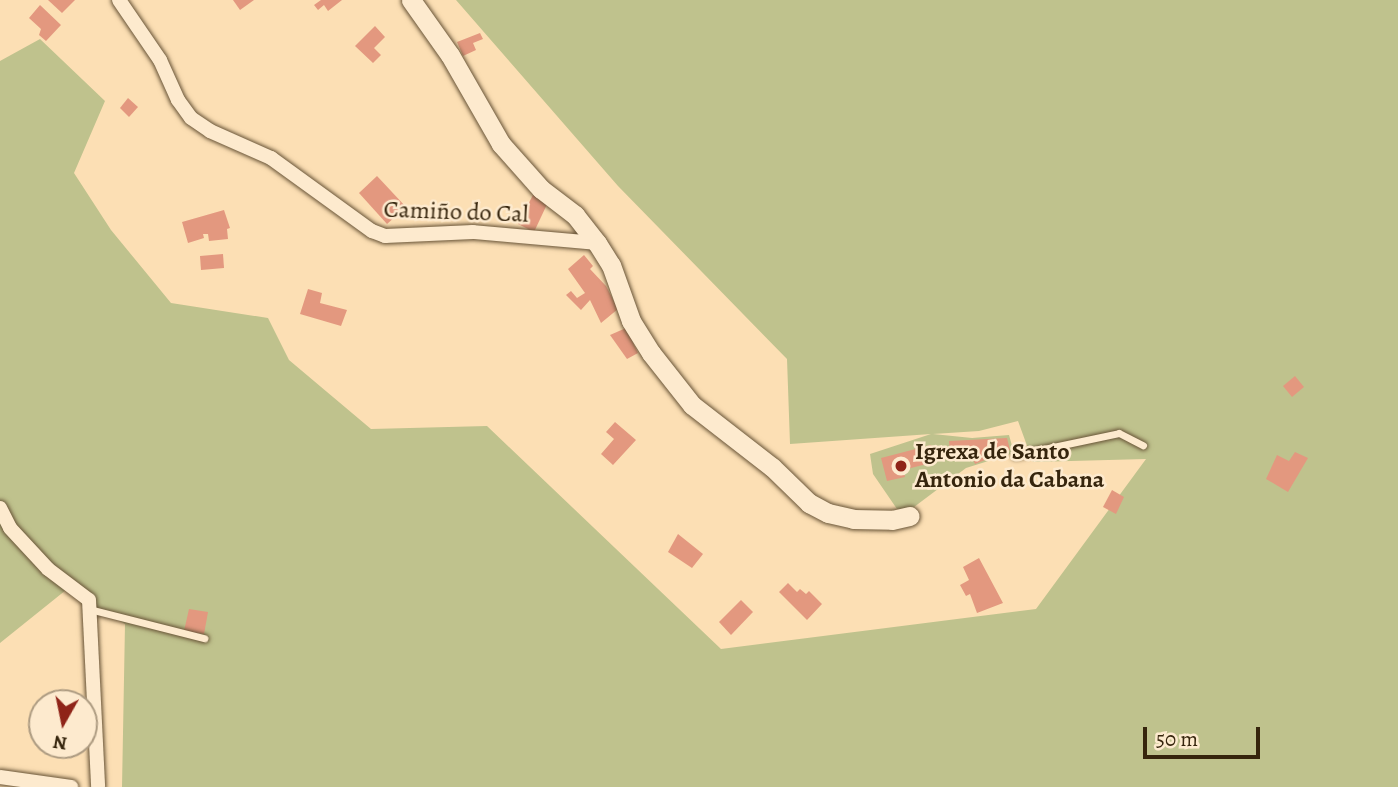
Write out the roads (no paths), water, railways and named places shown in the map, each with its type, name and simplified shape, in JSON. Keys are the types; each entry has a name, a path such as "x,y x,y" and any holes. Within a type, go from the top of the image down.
{"street":[{"path":"411,0 450,55 501,144 541,188 575,215 597,243 611,265 631,321 650,353 692,405 772,467 809,503 828,513 853,519 892,520 910,516"},
{"name":"Camiño do Cal","path":"122,1 160,60 178,100 191,118 211,131 271,158 372,231 385,236 473,232 597,243"},
{"path":"0,508 10,528 48,569 89,600 98,787"},
{"path":"0,777 71,787"}],"lane":[{"path":"1015,455 1119,433 1143,445"},
{"path":"89,609 204,638"}],"place":[{"name":"Igrexa de Santo Antonio da Cabana","path":"901,466"}]}
